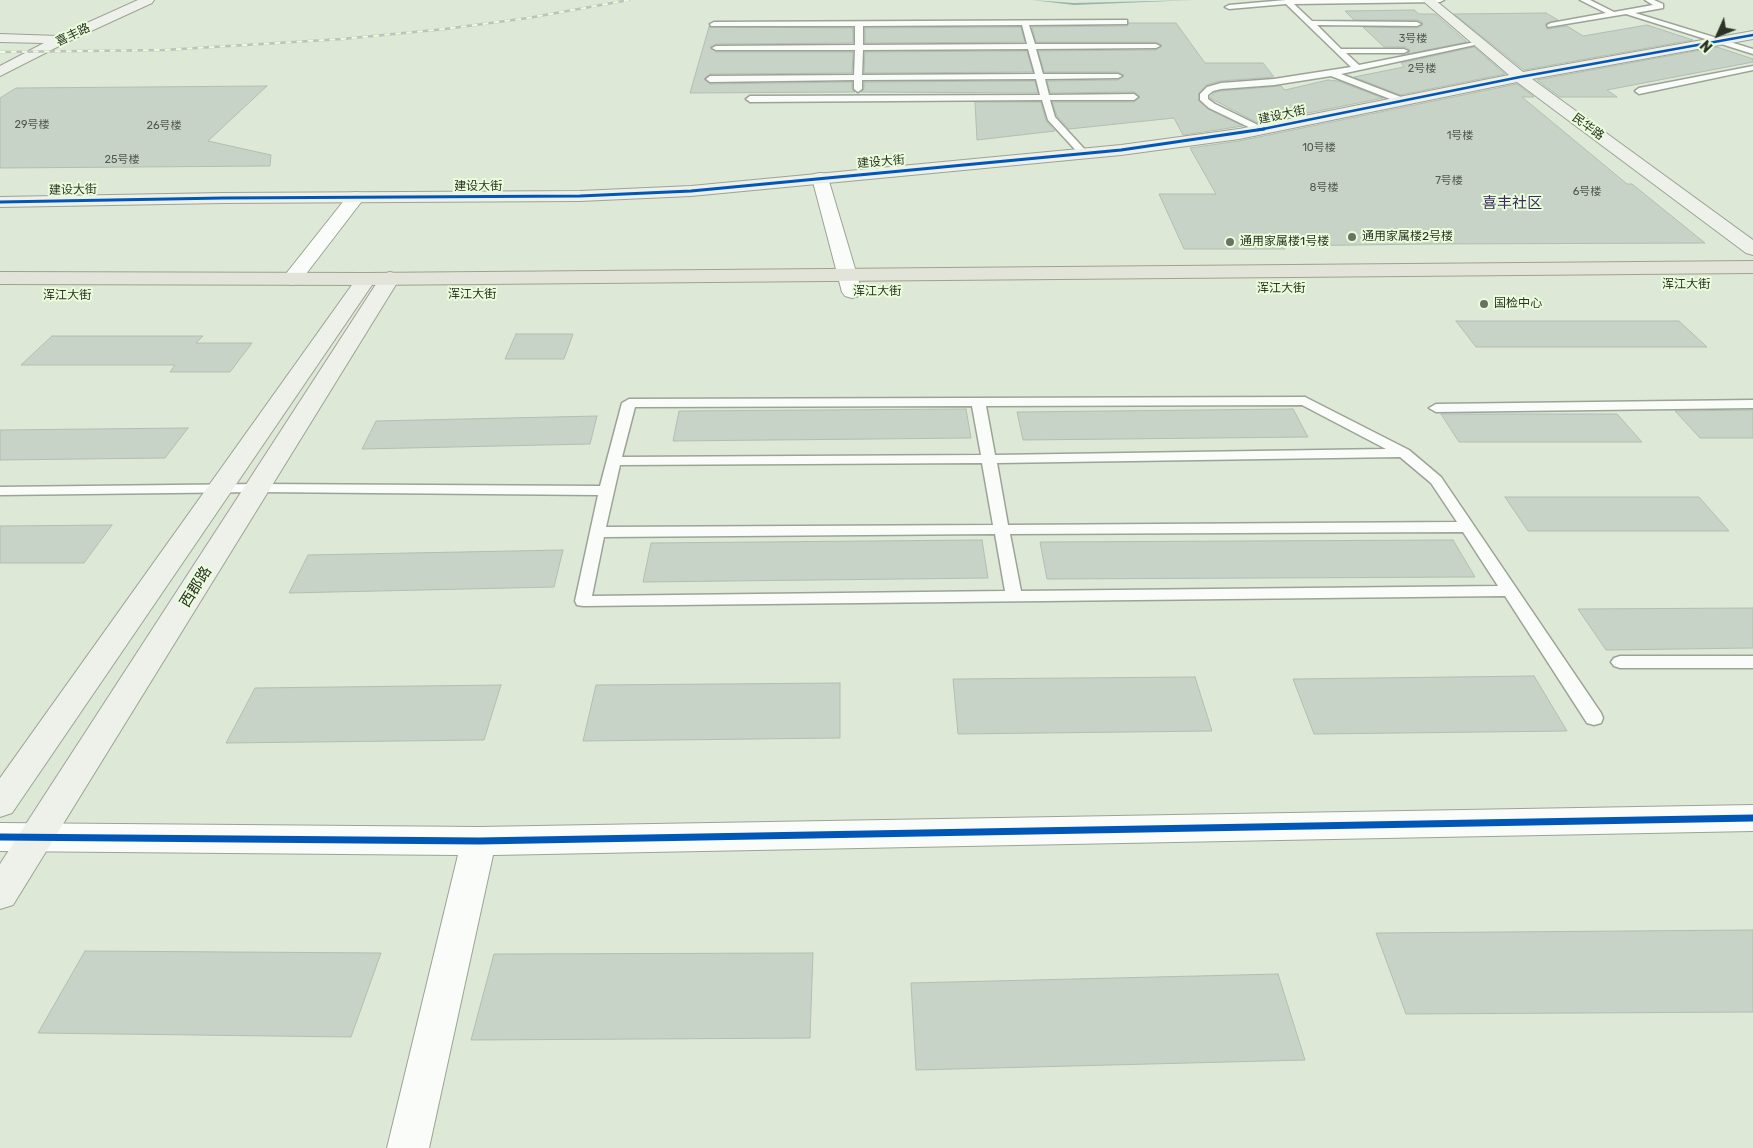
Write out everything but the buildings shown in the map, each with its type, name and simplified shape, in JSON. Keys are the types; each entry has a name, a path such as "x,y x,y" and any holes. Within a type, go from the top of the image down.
{"main road":[{"path":"850,283 1753,267"},
{"path":"0,278 292,279 372,288"},
{"name":"浑江大街","path":"0,295 372,288 850,283 1753,285"}],"street":[{"name":"喜丰路","path":"0,72 60,40 148,0"},
{"name":"民华路","path":"1429,0 1520,77 1753,249"},
{"name":"建设大街","path":"0,202 580,196 690,191 1084,154 1261,130 1520,77 1753,35"},
{"path":"0,38 60,40"},
{"path":"820,178 850,283"},
{"path":"292,279 356,197"},
{"path":"0,804 221,488 372,288"},
{"name":"西郡路","path":"0,894 259,488 372,288"},
{"path":"0,837 480,841 1753,818"},
{"path":"408,1148 480,841"}],"lane":[{"path":"1230,7 1288,2 1440,0"},
{"path":"1584,0 1613,14"},
{"path":"1551,25 1660,6 1649,0"},
{"path":"1288,2 1357,68"},
{"path":"1626,12 1753,52"},
{"path":"714,24 1124,22"},
{"path":"1025,23 1051,118 1084,154"},
{"path":"1310,23 1417,24"},
{"path":"858,98 859,24"},
{"path":"1261,130 1212,106 1204,100 1204,94 1210,89 1221,86 1274,82 1332,73 1480,43"},
{"path":"716,48 1156,46"},
{"path":"1339,51 1438,51"},
{"path":"1639,91 1753,68"},
{"path":"1332,73 1403,101"},
{"path":"710,79 1118,76"},
{"path":"750,99 1134,97"},
{"path":"1510,591 583,601 606,492 629,404 1305,401 1404,453 1436,480 1510,591 1594,718"},
{"path":"978,402 1014,596"},
{"path":"1436,408 1753,404"},
{"path":"614,461 988,460 1404,453"},
{"path":"0,491 259,488 606,492"},
{"path":"598,532 1468,528"},
{"path":"1620,662 1753,662"}],"waterway":[{"path":"1034,0 1074,4 1192,0"}],"railway":[{"path":"0,52 164,50 342,39 445,29 528,18 629,0"}],"cycle path":[{"path":"0,202 223,198 580,196 691,191 1121,150 1239,134 1520,77 1753,35"},
{"path":"0,837 479,841 1753,818"}],"place":[{"name":"通用家属楼2号楼","path":"1352,237"},
{"name":"通用家属楼1号楼","path":"1230,242"},
{"name":"国检中心","path":"1484,304"}],"district":[{"name":"喜丰社区","path":"1512,204"}]}
